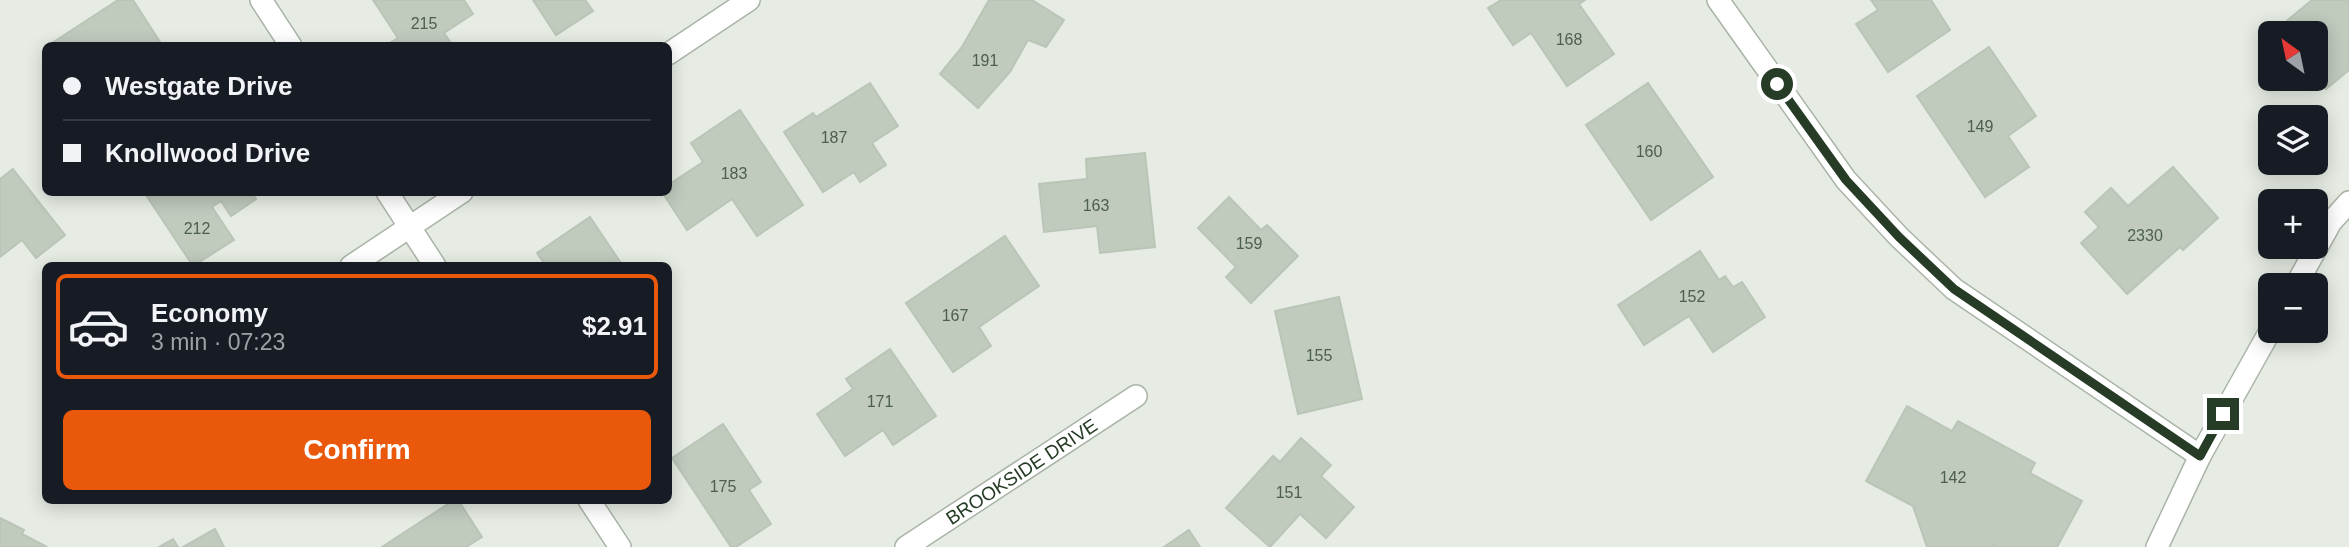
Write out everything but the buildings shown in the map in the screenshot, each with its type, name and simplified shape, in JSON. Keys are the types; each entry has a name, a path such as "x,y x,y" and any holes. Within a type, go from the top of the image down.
{"street":[{"path":"261,0 288,42"},
{"path":"672,51 748,0"},
{"path":"1718,0 1846,180 1899,237 1954,289 2200,456"},
{"path":"390,196 432,262"},
{"path":"357,262 456,196"},
{"path":"2303,273 2331,222 2349,202"},
{"path":"2157,547 2200,456 2263,343"},
{"name":"BROOKSIDE DRIVE","path":"906,547 1136,396"},
{"path":"592,504 620,547"}],"route":[{"path":"1777,84 1846,180 1899,237 1954,289 2200,456 2223,414"}]}
